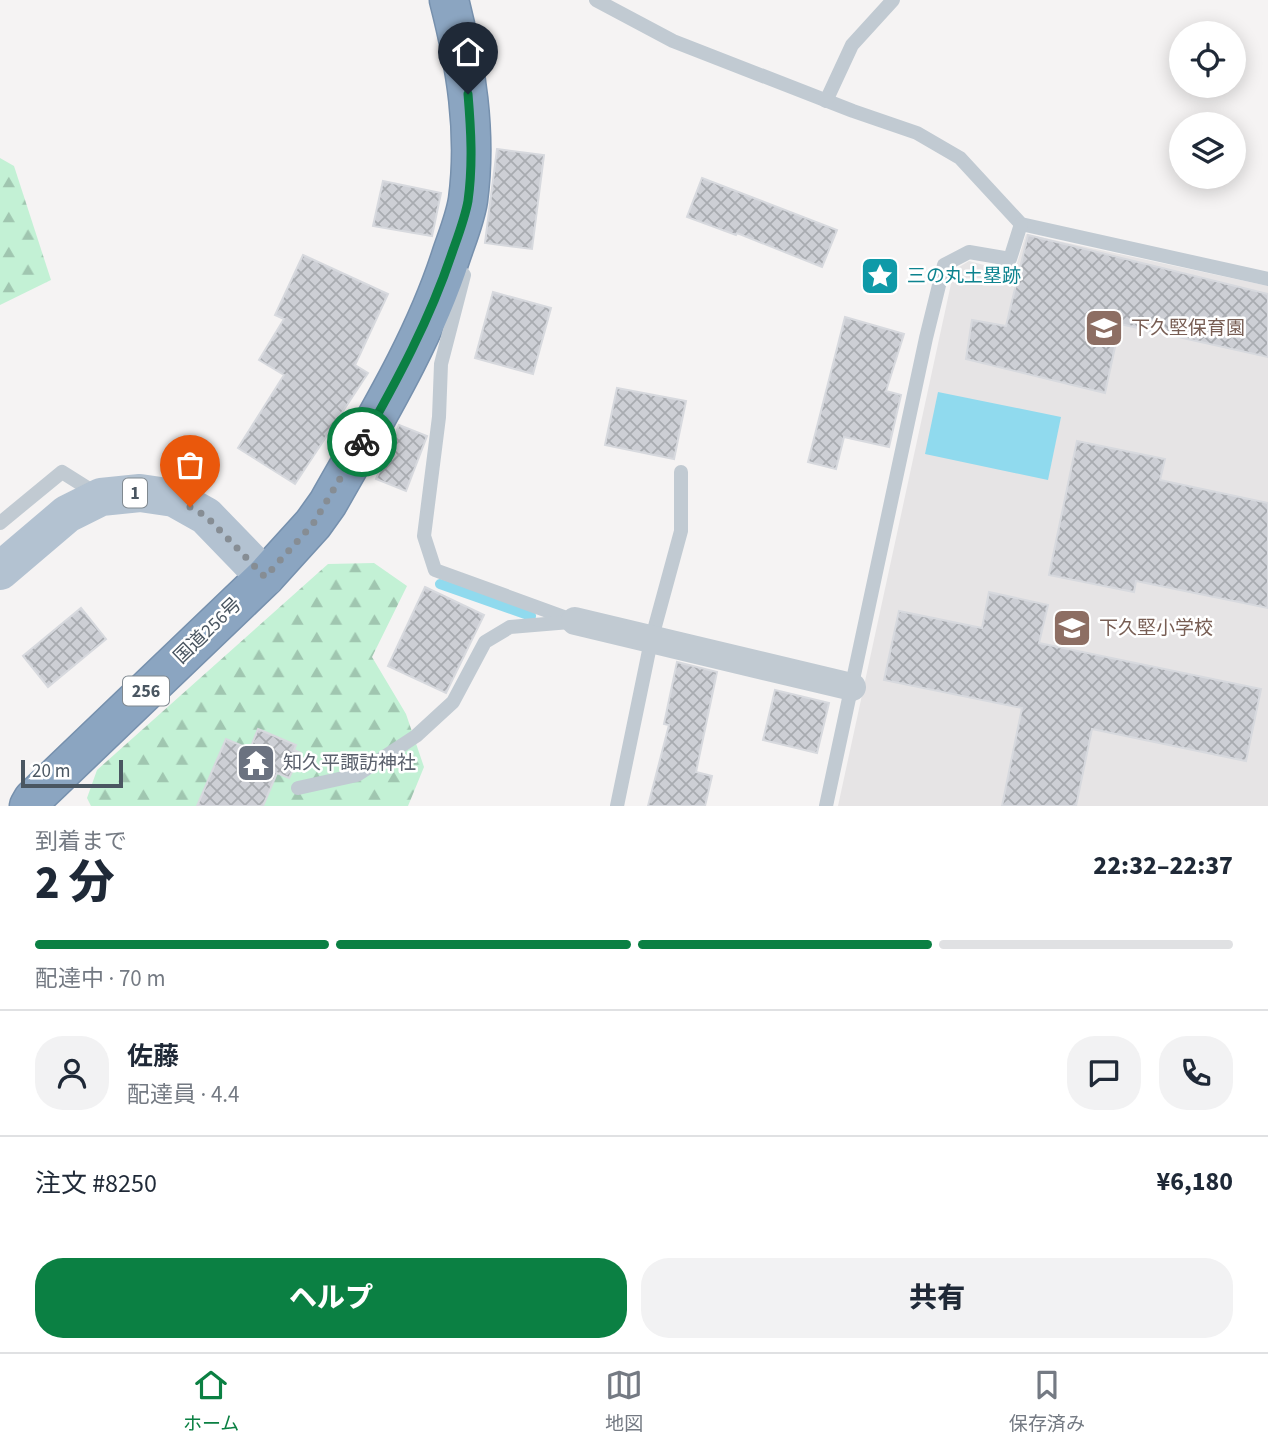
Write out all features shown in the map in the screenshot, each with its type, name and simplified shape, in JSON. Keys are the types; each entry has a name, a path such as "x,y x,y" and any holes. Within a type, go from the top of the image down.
{"highway":[{"name":"国道256号","path":"29,806 33,799 265,577 313,524 328,503 407,361 448,270 468,202 472,146 465,68 449,0"}],"main road":[{"name":"1","path":"0,571 67,514 101,497 140,493 174,498 206,516 265,577"}],"street":[{"path":"575,621 852,687"}],"lane":[{"path":"596,0 673,41 826,101 917,133 960,158 1021,224 1268,279"},
{"path":"826,101 852,45 893,0"},
{"path":"826,806 944,265 969,251 1010,259 1021,224"},
{"path":"450,259 464,275 441,364 439,417 424,536 431,560 435,570 575,621"},
{"path":"0,523 62,472 101,497"},
{"path":"617,806 651,640 681,531 681,472"},
{"path":"298,788 357,775 416,736 453,702 485,642 510,626 575,621"}],"shaded area":[{"name":"下久堅小学校","path":"1026,234 1268,286 1268,806 838,806 954,270 969,261 1014,273"}],"green space":[{"path":"0,158 14,166 51,280 0,305"},
{"path":"374,563 407,586 372,657 406,714 424,767 408,806 91,806 87,798 97,770 328,564"}],"water":[{"path":"938,392 1061,417 1048,480 925,454"}],"building":[{"path":"497,149 544,155 532,249 485,243"},
{"path":"702,178 837,230 822,267 737,233 736,235 687,217"},
{"path":"383,181 441,193 432,236 373,226"},
{"name":"下久堅保育園","path":"1028,235 1268,294 1268,357 1120,324 1105,393 966,359 972,320 1006,326"},
{"path":"303,255 388,294 355,365 368,373 295,484 238,448 284,375 259,360 284,319 275,315"},
{"path":"493,292 551,308 533,374 475,358"},
{"path":"845,317 904,334 886,391 901,395 889,447 844,437 836,469 808,462"},
{"path":"617,388 686,401 674,459 605,445"},
{"path":"399,425 427,436 406,491 376,479"},
{"path":"1077,441 1165,459 1160,480 1268,503 1268,608 1136,581 1134,592 1049,575"},
{"path":"425,587 484,615 446,693 388,666"},
{"name":"下久堅小学校","path":"989,592 1048,605 1039,643 1261,689 1246,761 1092,729 1076,806 1002,806 1022,708 884,680 899,611 982,628"},
{"path":"81,608 106,639 48,687 23,656"},
{"path":"677,662 717,672 696,772 712,776 705,806 648,806 669,725 664,724"},
{"path":"775,690 829,703 817,753 763,740"},
{"name":"知久平諏訪神社","path":"258,729 296,745 294,750 301,753 289,778 277,773 263,806 197,806 226,739 250,749"}],"waterway":[{"path":"440,584 531,616"}],"way so far":[{"path":"190,507 206,516 265,577 313,524 328,503 362,442"}],"place":[{"name":"三の丸土塁跡","path":"880,276"},
{"name":"下久堅保育園","path":"1104,328"},
{"name":"下久堅小学校","path":"1072,628"},
{"name":"知久平諏訪神社","path":"256,763"}],"route":[{"path":"362,442 407,361 448,270 468,202 472,146 468,94"}]}
